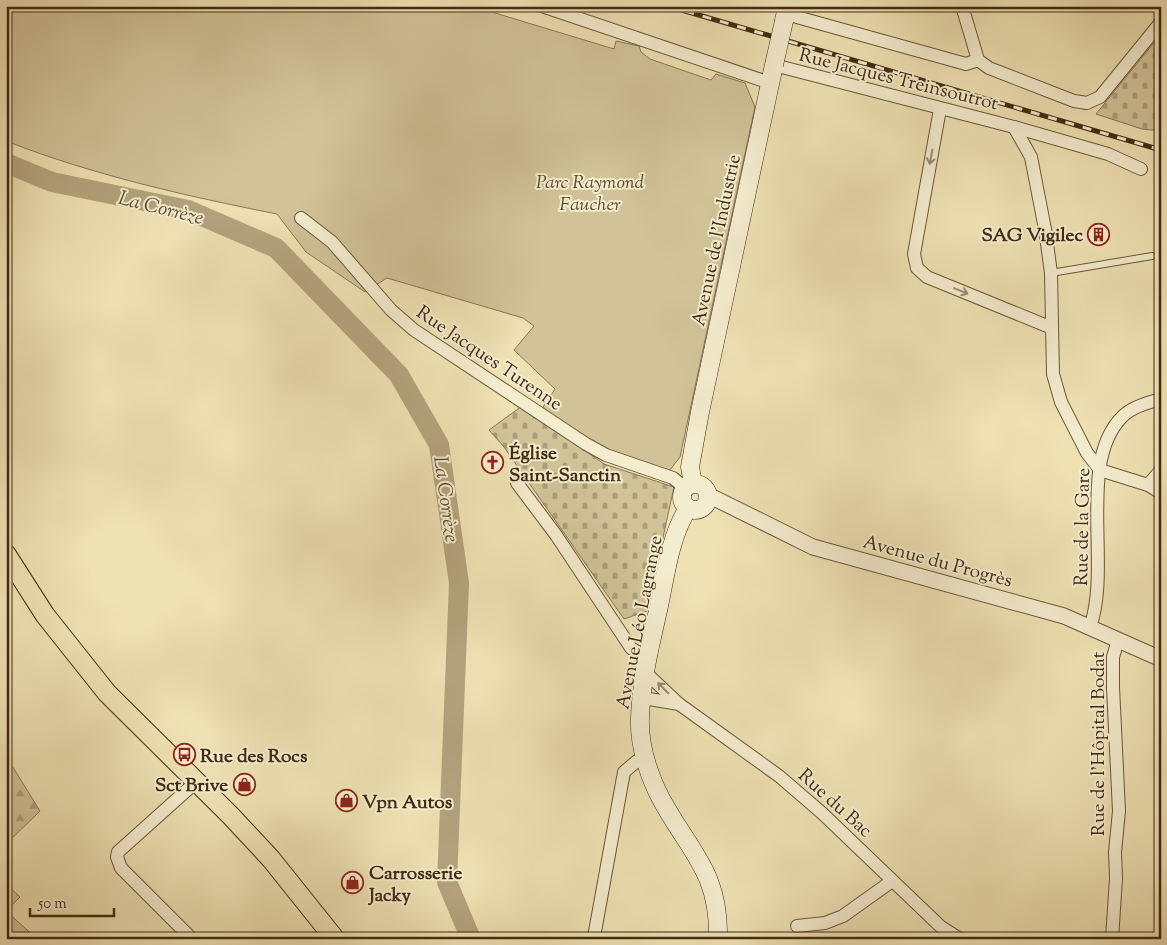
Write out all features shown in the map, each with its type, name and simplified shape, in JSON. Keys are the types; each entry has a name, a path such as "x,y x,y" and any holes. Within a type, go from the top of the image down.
{"main road":[{"name":"Avenue de l'Industrie","path":"689,486 690,467 699,422 786,14"},
{"path":"689,486 701,486 708,495 704,506 696,510 688,508 682,498 689,486"},
{"name":"Avenue Léo Lagrange","path":"688,508 680,520 672,547 647,666 640,718 645,758 657,791 706,871 715,896 718,939"},
{"path":"6,554 25,586 73,653 128,714 231,816 271,859 335,939"}],"street":[{"path":"542,6 770,83"},
{"path":"962,6 978,60 988,68 1074,102 1087,103 1100,97 1161,22"},
{"path":"786,14 966,64 978,60"},
{"name":"Rue Jacques Treinsoutrot","path":"774,65 1014,127 1108,154 1141,169"},
{"path":"940,109 914,254 917,268 927,277 1052,328"},
{"name":"Rue Jacques Treinsoutrot","path":"1014,127 1031,157 1051,273 1053,374 1061,402 1087,454 1100,470"},
{"name":"Rue Jacques Turenne","path":"301,218 332,242 390,310 414,330 586,444 606,455 672,478 689,486"},
{"name":"Rue de la Gare","path":"1090,627 1098,598 1101,456 1110,433 1124,415 1161,398"},
{"path":"1100,470 1148,485 1161,493"},
{"path":"1148,485 1161,470"},
{"name":"Rue du Bac","path":"517,483 556,535 631,648 679,704 779,776 822,813 941,927 960,939"},
{"name":"Avenue du Progrès","path":"708,495 813,547 1028,605 1090,627 1161,658"},
{"name":"Rue de l'Hôpital Bodat","path":"1112,939 1116,878 1115,852 1120,811 1112,687 1113,657 1118,640"},
{"name":"Rue du Bac","path":"643,698 679,704"},
{"path":"594,937 624,772 637,761 645,758"},
{"path":"192,939 121,868 117,857 118,852 196,782"},
{"path":"797,926 825,922 843,916 892,881"}],"lane":[{"path":"1051,273 1152,256"}],"green space":[{"name":"Parc Raymond Faucher","path":"6,6 472,6 614,49 616,41 639,46 641,52 650,59 711,80 716,74 745,83 755,107 680,457 666,475 606,455 539,413 555,389 514,350 534,326 523,318 387,278 365,292 306,252 277,214 208,200 106,174 6,141"},
{"path":"1161,34 1161,131 1142,129 1096,114"},
{"path":"522,406 604,464 674,487 647,611 624,619 504,447 489,430"},
{"path":"6,756 40,811 6,844"},
{"path":"6,884 20,897 6,911"},
{"path":"6,911 37,939 6,939"}],"waterway":[{"name":"La Corrèze","path":"6,163 52,182 188,210 276,248 399,375 439,445 459,583 447,882 471,939"}],"railway":[{"path":"668,6 1161,150"}],"place":[{"name":"SAG Vigilec","path":"1099,234"},
{"name":"Église Saint-Sanctin","path":"493,463"},
{"name":"Rue des Rocs","path":"184,755"},
{"name":"Sct Brive","path":"244,784"},
{"name":"Vpn Autos","path":"346,801"},
{"name":"Carrosserie Jacky","path":"353,883"}]}
